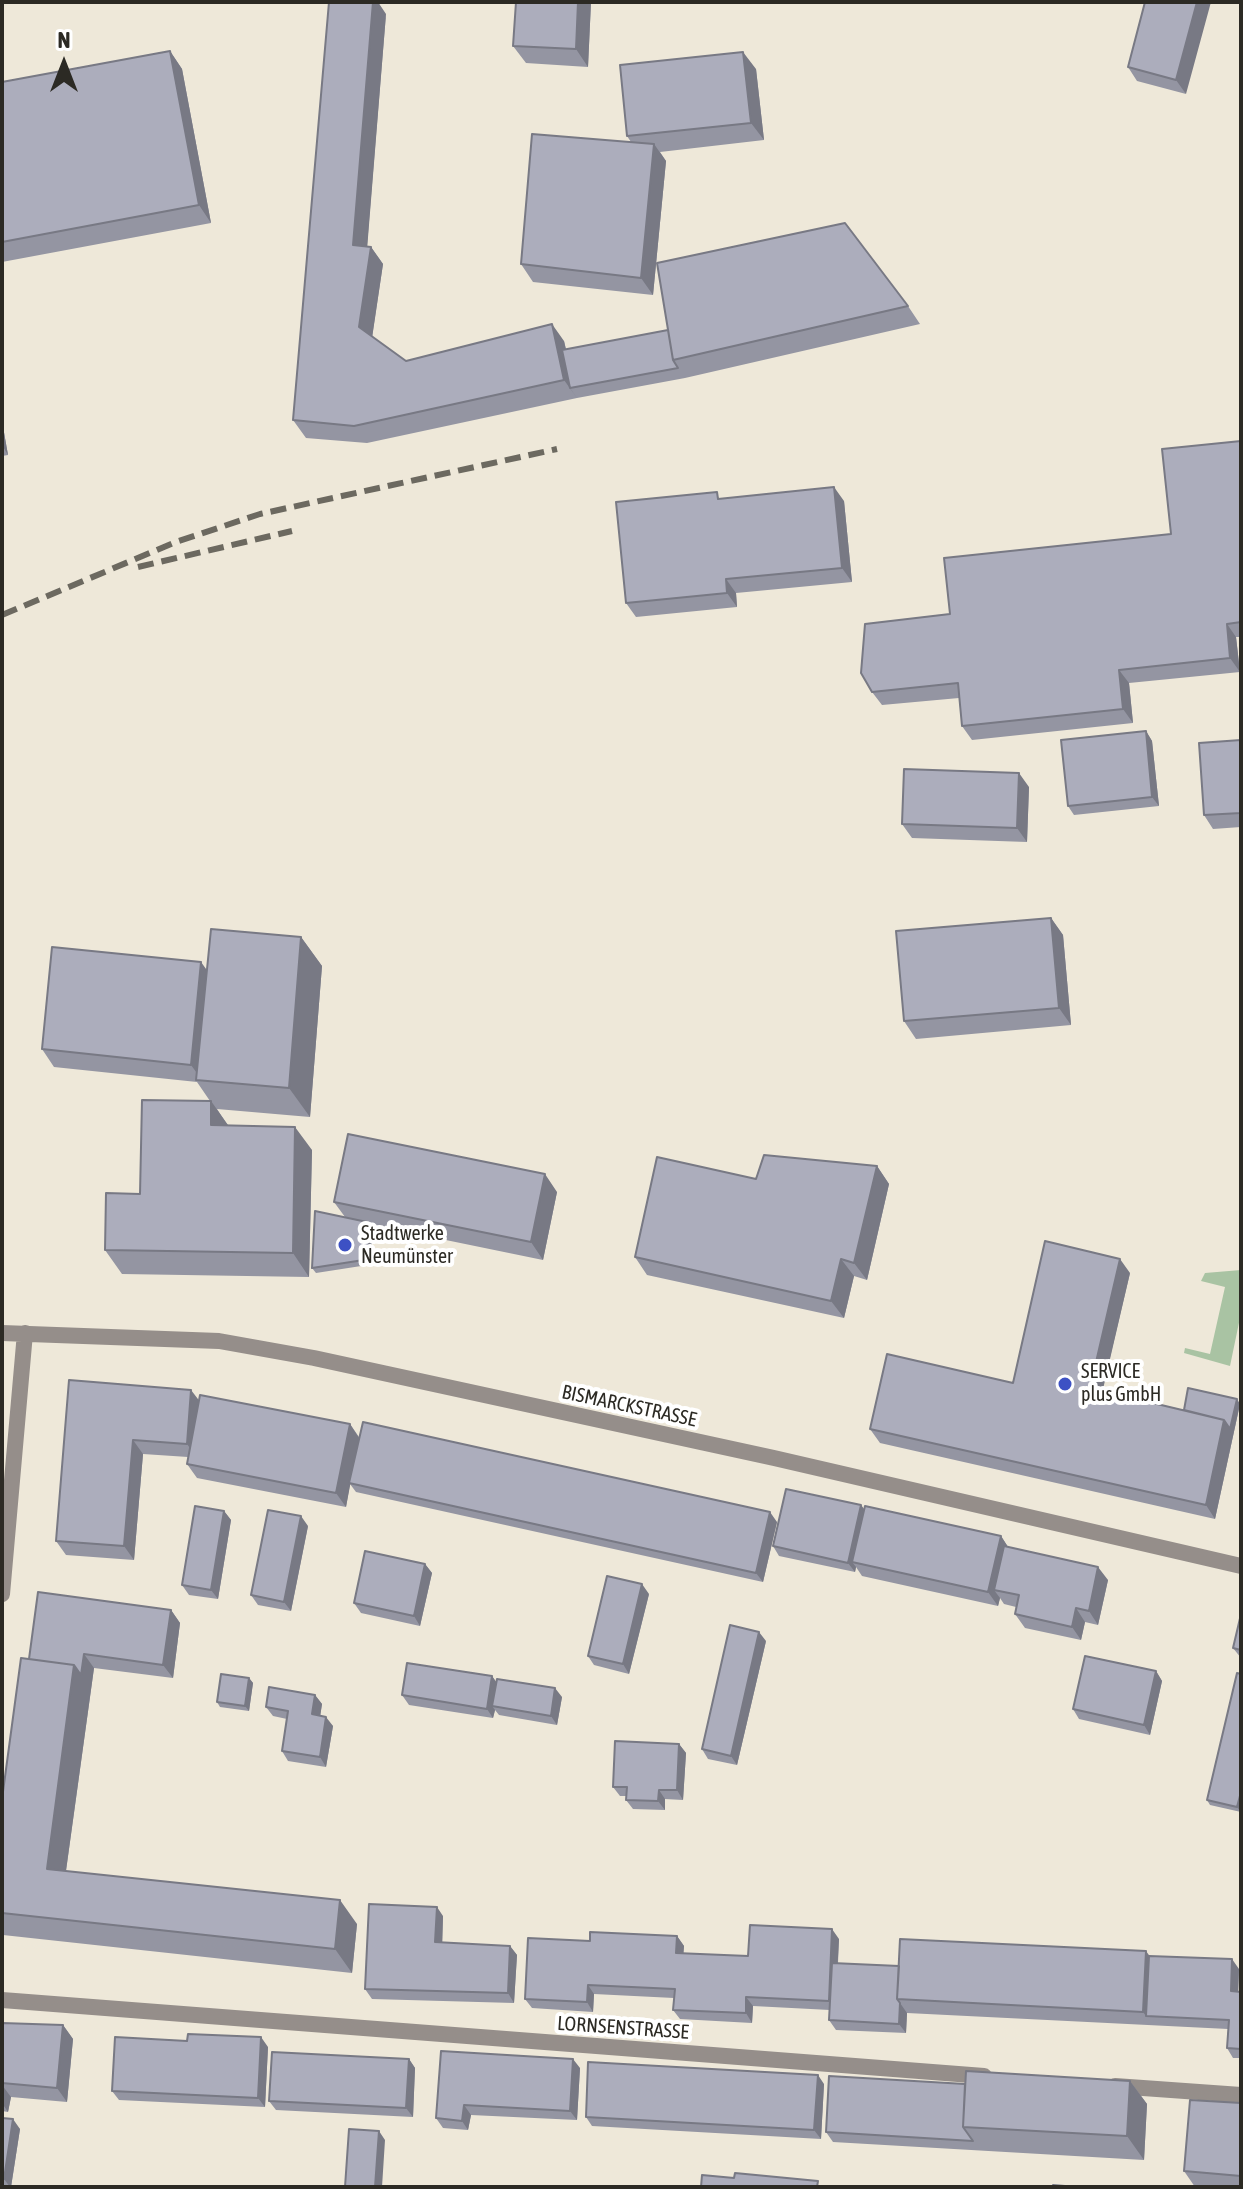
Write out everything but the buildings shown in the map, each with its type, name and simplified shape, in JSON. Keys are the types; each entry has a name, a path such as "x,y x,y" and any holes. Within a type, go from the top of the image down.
{"street":[{"name":"BISMARCKSTRASSE","path":"2,1333 219,1341 314,1358 774,1458 1241,1566"},
{"path":"2,1594 25,1333"},
{"name":"LORNSENSTRASSE","path":"2,2000 1003,2077"},
{"path":"1098,2084 1241,2095"}],"green space":[{"path":"1241,1270 1241,1313 1230,1366 1184,1353 1185,1348 1210,1354 1225,1287 1201,1281 1205,1273"}],"railway":[{"path":"2,615 176,542 260,514 557,449"},
{"path":"138,567 292,531"}],"place":[{"name":"Stadtwerke Neumünster","path":"345,1245"},
{"name":"SERVICE plus GmbH","path":"1065,1384"}]}
